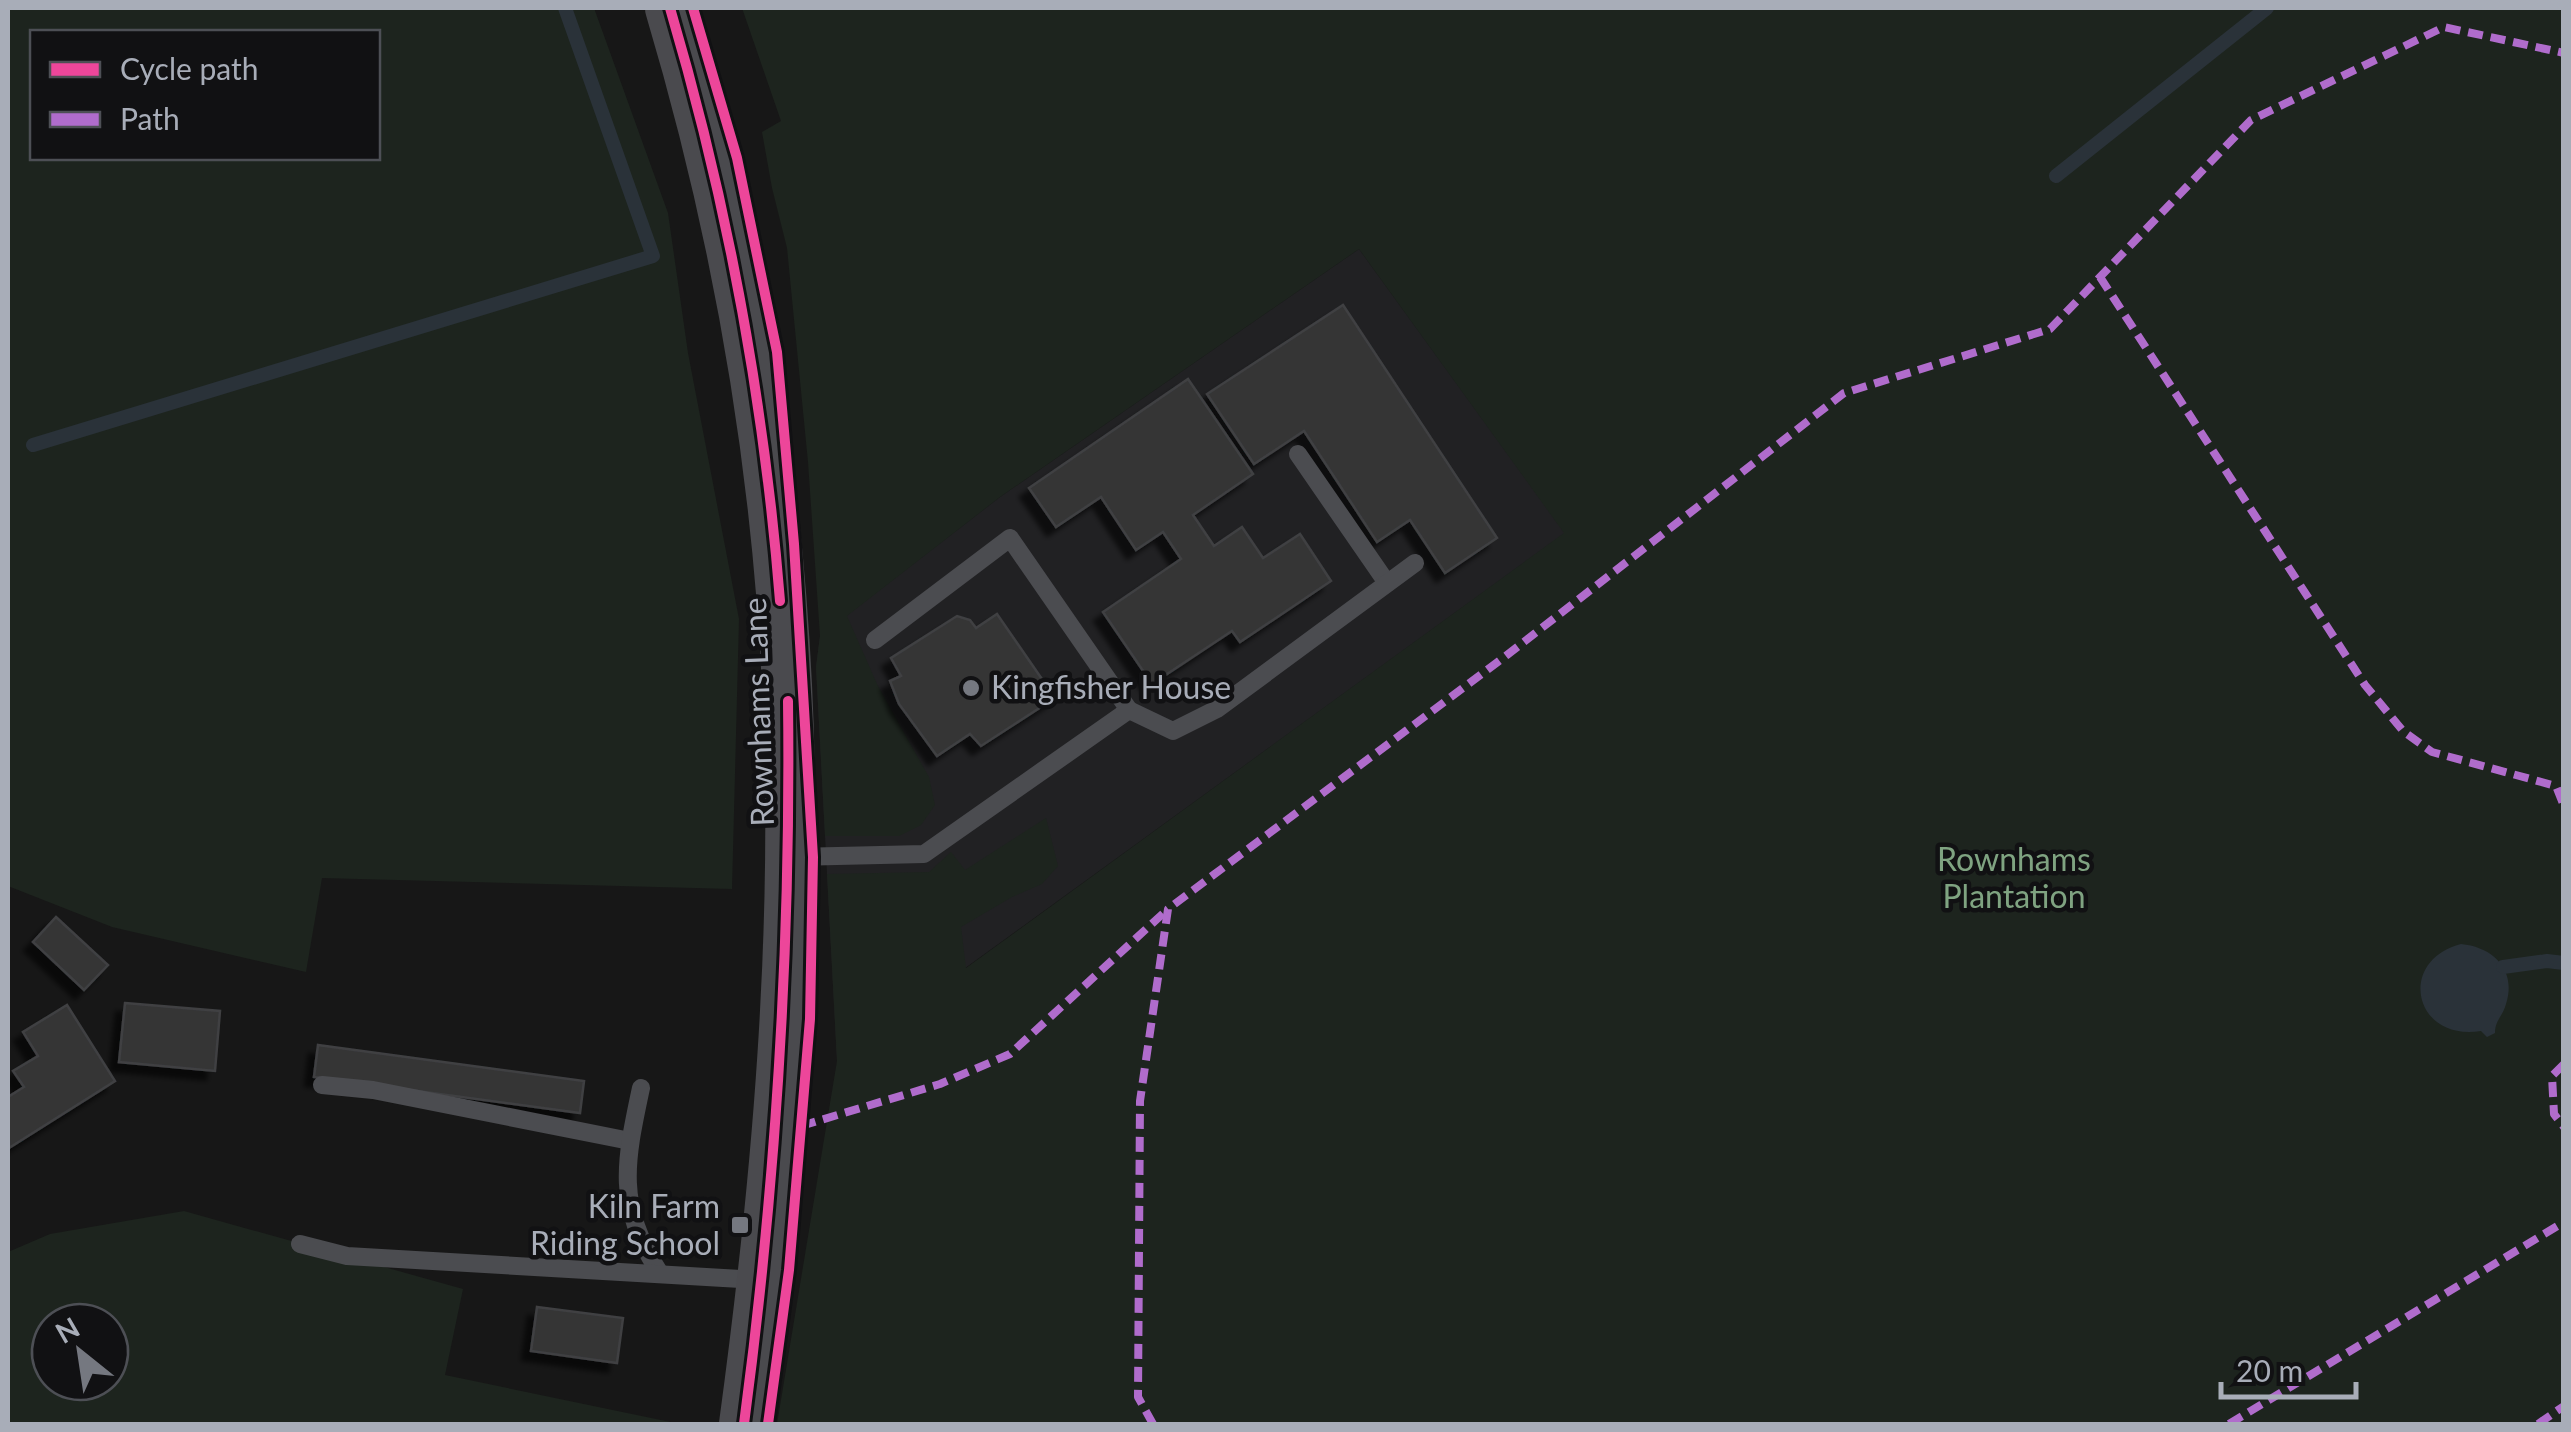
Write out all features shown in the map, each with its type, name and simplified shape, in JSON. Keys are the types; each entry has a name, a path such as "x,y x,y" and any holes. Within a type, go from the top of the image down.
{"street":[{"name":"Rownhams Lane","path":"670,8 693,86 741,299 760,420 787,685 789,857 785,993 763,1280 744,1424"}],"lane":[{"path":"1298,454 1387,584"},
{"path":"874,640 1010,538 1129,710 1173,732 1217,709 1415,563"},
{"path":"789,857 924,854 1129,710"},
{"path":"322,1085 373,1090 630,1141"},
{"path":"642,1088 630,1141 627,1204 642,1245 659,1272"},
{"path":"300,1244 347,1256 763,1280"}],"shaded area":[{"path":"1359,249 1565,533 837,1061 816,667 820,636 1000,497"},
{"path":"2461,944 2492,955 2500,962 2508,981 2505,1008 2495,1033 2487,1037 2481,1031 2458,1031 2440,1024 2428,1013 2422,998 2421,982 2427,966 2440,953"}],"green space":[{"path":"8,8 594,8 668,213 688,353 739,619 732,889 322,878 306,972 112,927 8,886"},
{"name":"Rownhams Plantation","path":"742,8 2563,8 2563,1424 777,1424 837,1061 827,874 929,872 951,852 965,870 1046,818 1058,866 1042,884 961,927 966,968 1564,533 1359,249 1000,497 847,616 877,684 929,777 935,805 921,825 899,836 825,836 816,667 820,636 808,462 787,248 762,132 781,121"},
{"path":"184,1211 463,1289 445,1375 680,1424 8,1424 8,1252 50,1234"}],"building":[{"path":"1343,305 1497,538 1445,573 1410,520 1377,542 1304,431 1254,464 1207,394"},
{"path":"1188,379 1253,474 1193,515 1214,546 1242,527 1263,558 1300,534 1331,581 1240,642 1232,631 1152,684 1103,612 1181,559 1163,532 1136,550 1101,497 1056,527 1029,488"},
{"name":"Kingfisher House","path":"997,614 1055,698 981,746 970,734 937,756 899,704 890,681 901,676 891,658 957,616 970,620 976,628"},
{"path":"56,917 108,965 84,990 33,942"},
{"path":"125,1003 220,1011 215,1071 119,1062"},
{"path":"67,1005 115,1081 9,1148 8,1097 24,1087 13,1071 38,1056 23,1032"},
{"path":"318,1045 584,1081 580,1113 314,1077"},
{"path":"537,1307 623,1318 617,1363 531,1351"}],"waterway":[{"path":"33,445 653,256 565,8"},
{"path":"2056,176 2267,8"},
{"path":"2503,967 2547,961 2564,963"}],"marked path":[{"path":"1153,1424 1138,1397 1140,1101 1168,909 1507,655 1844,393 2050,329 2251,120 2444,27 2564,53"},
{"path":"2100,277 2365,685 2403,731 2432,752 2556,786 2564,806"},
{"path":"801,1126 940,1084 1010,1054 1168,909"},
{"path":"2564,1064 2552,1076 2554,1114 2564,1127"},
{"path":"2229,1424 2564,1222"},
{"path":"2538,1424 2564,1406"}],"cycle path":[{"path":"670,8 709,154 740,302 764,451 780,601"},
{"path":"693,8 737,158 777,352 794,544 813,857 810,1019 789,1270 768,1424"},
{"path":"744,1424 765,1244 779,1063 787,882 788,701"}],"place":[{"name":"Kingfisher House","path":"971,688"},
{"name":"Kiln Farm Riding School","path":"740,1225"}]}
